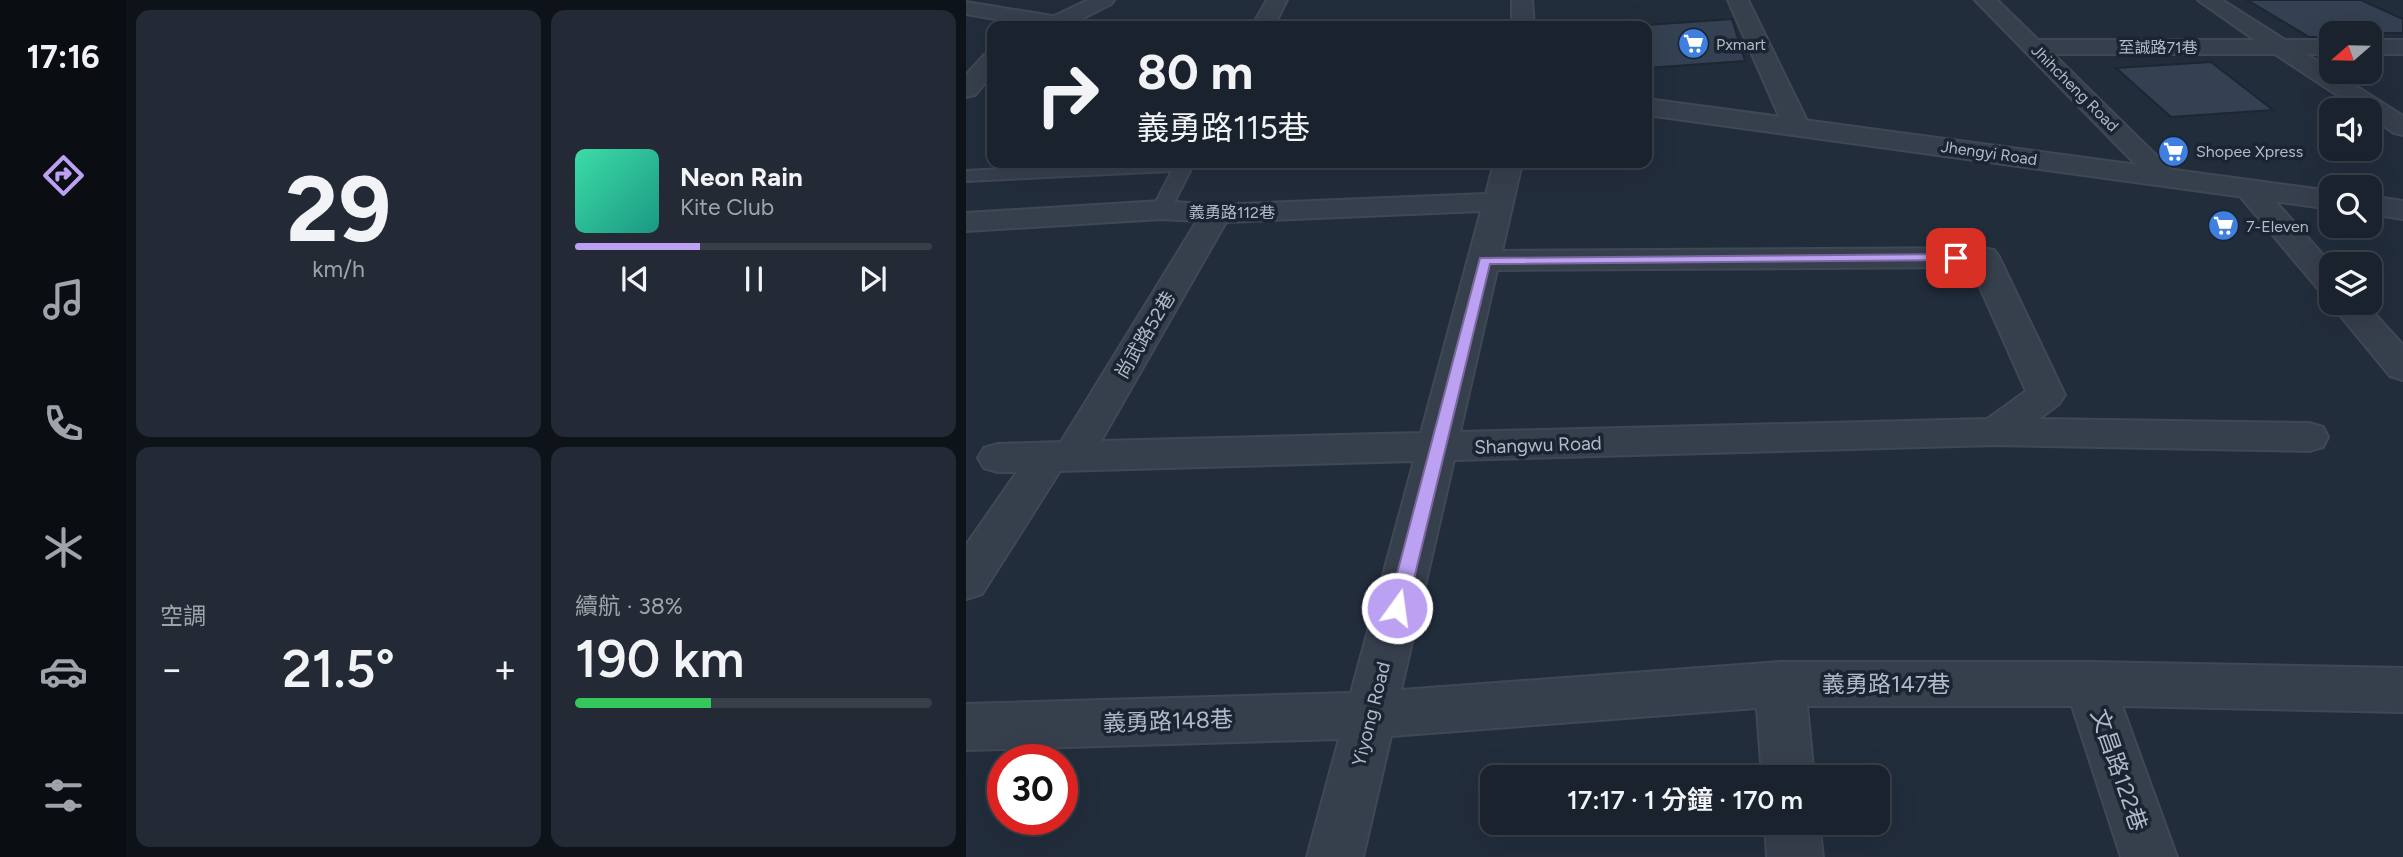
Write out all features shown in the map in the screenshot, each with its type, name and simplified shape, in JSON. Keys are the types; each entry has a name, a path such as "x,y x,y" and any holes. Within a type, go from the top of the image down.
{"street":[{"path":"1026,21 1043,0"},
{"path":"1070,21 1104,0"},
{"path":"1266,21 1278,0"},
{"path":"1522,0 1523,21"},
{"path":"1738,0 1797,127"},
{"name":"Jhihcheng Road","path":"1985,0 2164,177"},
{"path":"2208,0 2403,127"},
{"path":"966,8 1021,21"},
{"name":"至誠路71巷","path":"2032,47 2319,47"},
{"path":"2382,47 2403,47"},
{"path":"966,90 987,66"},
{"name":"Jhengyi Road","path":"1652,108 2319,198"},
{"name":"Yiyong Road","path":"1335,857 1507,168"},
{"path":"2249,188 2319,270"},
{"name":"義勇路112巷","path":"966,222 1161,210 1216,214 1498,202"},
{"path":"2382,207 2403,210"},
{"name":"尚武路52巷","path":"966,581 1061,456 1216,214"},
{"path":"1484,261 1983,257 2046,395 1995,432"},
{"path":"2357,315 2403,369"},
{"name":"Shangwu Road","path":"998,458 1995,432 2309,438"},
{"path":"1780,684 1787,765"},
{"name":"義勇路147巷","path":"1371,715 1780,684 2089,684 2403,690"},
{"name":"文昌路122巷","path":"2089,684 2149,857"},
{"name":"義勇路148巷","path":"966,727 1371,715"},
{"path":"1793,835 1795,857"}],"lane":[{"path":"966,176 1125,168"},
{"path":"1161,210 1182,168"}],"building":[{"path":"2247,0 2361,0 2403,19 2403,33 2382,33 2382,21 2319,21 2319,37 2309,37"},
{"name":"Pxmart","path":"1732,19 1745,61 1652,68 1652,25"},
{"path":"2211,62 2273,110 2171,117 2116,68"}],"place":[{"name":"Pxmart","path":"1693,44"},
{"name":"Shopee Xpress","path":"2173,151"},
{"name":"7-Eleven","path":"2223,226"}],"route":[{"path":"1397,608 1484,261 1956,258"}]}
